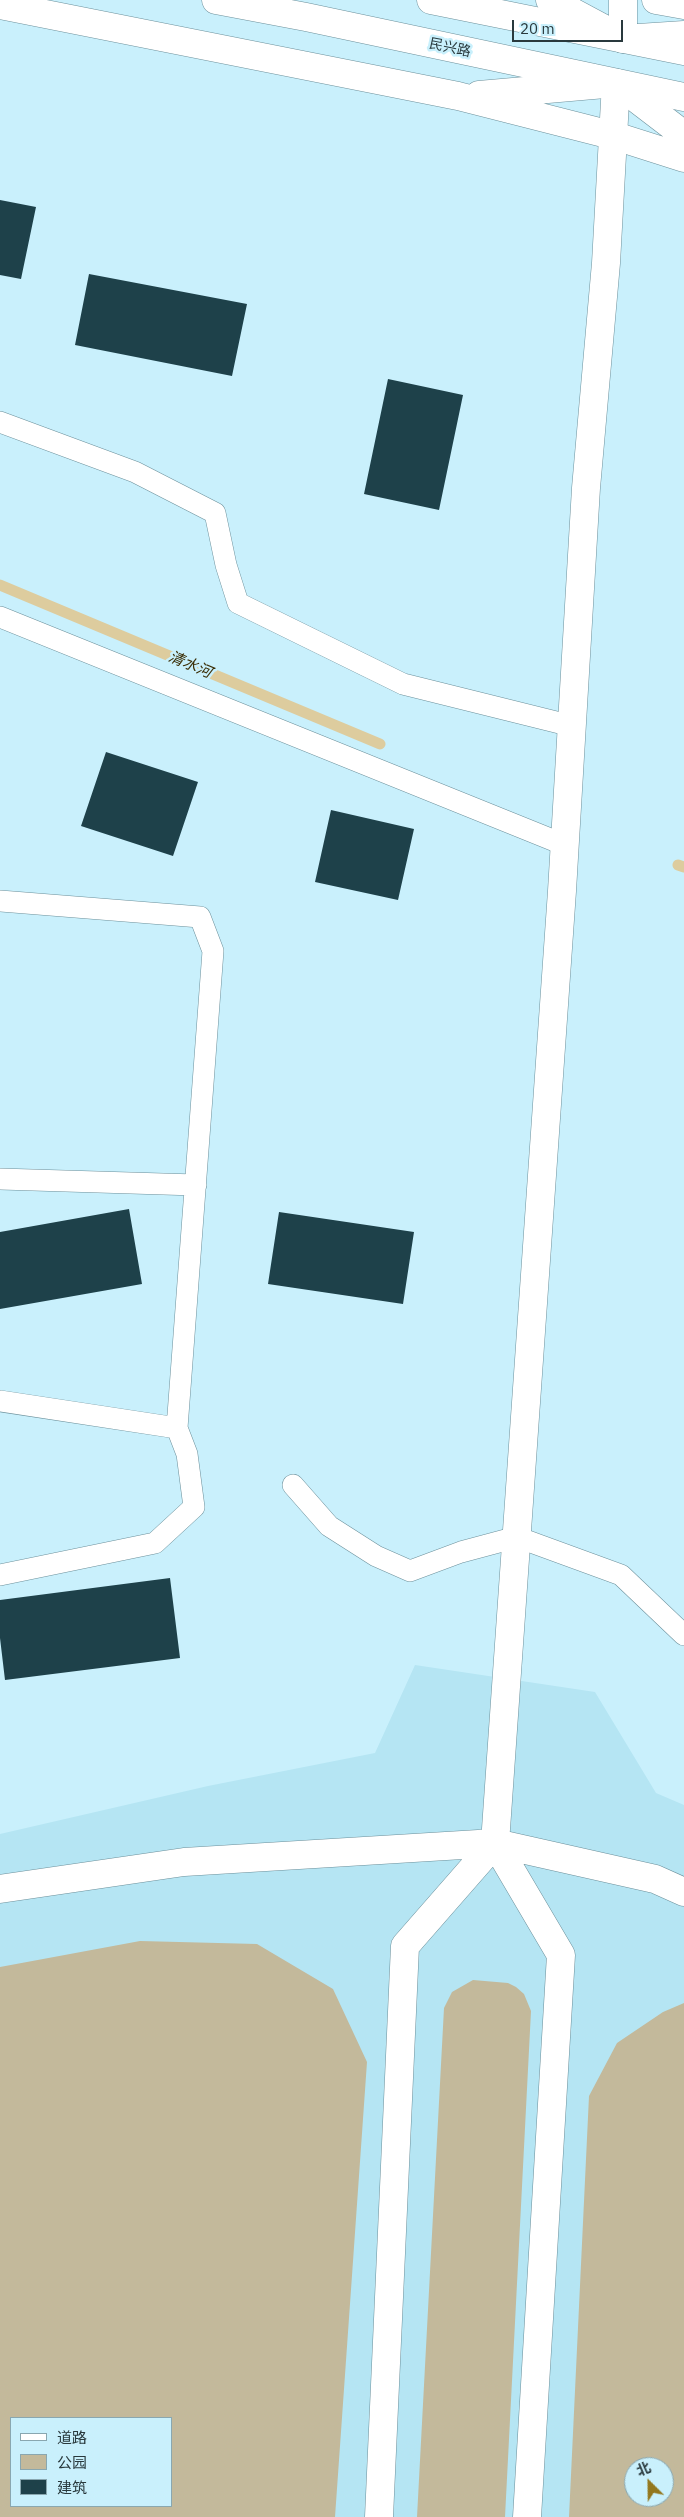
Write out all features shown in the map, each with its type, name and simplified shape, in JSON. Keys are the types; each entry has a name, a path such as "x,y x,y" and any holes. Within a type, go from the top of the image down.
{"street":[{"name":"民兴路","path":"216,0 306,17 684,98"},
{"path":"431,0 684,51"},
{"path":"550,0 623,39 684,35"},
{"path":"623,0 623,39"},
{"path":"656,0 684,5"},
{"path":"0,4 458,96 615,136 684,158"},
{"path":"458,96 616,83 684,135"},
{"path":"527,2517 561,1955 495,1843 565,845 586,488 615,136 616,83"},
{"path":"379,2517 405,1946 495,1843"},
{"path":"0,1888 184,1862 495,1843 655,1879 684,1892"}],"lane":[{"path":"0,422 135,472 215,513 226,565 238,603 403,684 572,726"},
{"path":"0,617 565,845"},
{"path":"0,902 200,917 213,951 177,1428 186,1454 194,1507 155,1543 0,1575"},
{"path":"0,1179 196,1185"},
{"path":"0,1401 177,1428"},
{"path":"293,1485 329,1526 376,1556 410,1571 461,1552 517,1537 621,1575 684,1636"}],"shaded area":[{"path":"415,1665 595,1692 656,1793 684,1805 684,2517 0,2517 0,1834 208,1786 375,1753"}],"green space":[{"path":"140,1941 257,1944 333,1989 367,2062 335,2517 0,2517 0,1967"},
{"path":"473,1980 508,1983 516,1987 524,1994 531,2011 505,2517 417,2517 444,2008 452,1992"},
{"path":"684,2003 684,2517 569,2517 589,2096 617,2043 663,2012"}],"building":[{"path":"0,200 36,207 21,279 0,275"},
{"path":"89,274 247,304 232,376 75,345"},
{"path":"388,379 463,395 439,510 364,494"},
{"path":"106,752 198,782 173,856 81,826"},
{"path":"331,810 414,829 398,900 315,882"},
{"path":"129,1209 142,1284 0,1309 0,1232"},
{"path":"279,1212 414,1232 403,1304 268,1284"},
{"path":"170,1578 180,1658 5,1680 0,1638 0,1600"}],"waterway":[{"name":"清水河","path":"0,585 380,744"},
{"name":"清水河","path":"678,865 684,867"}]}
